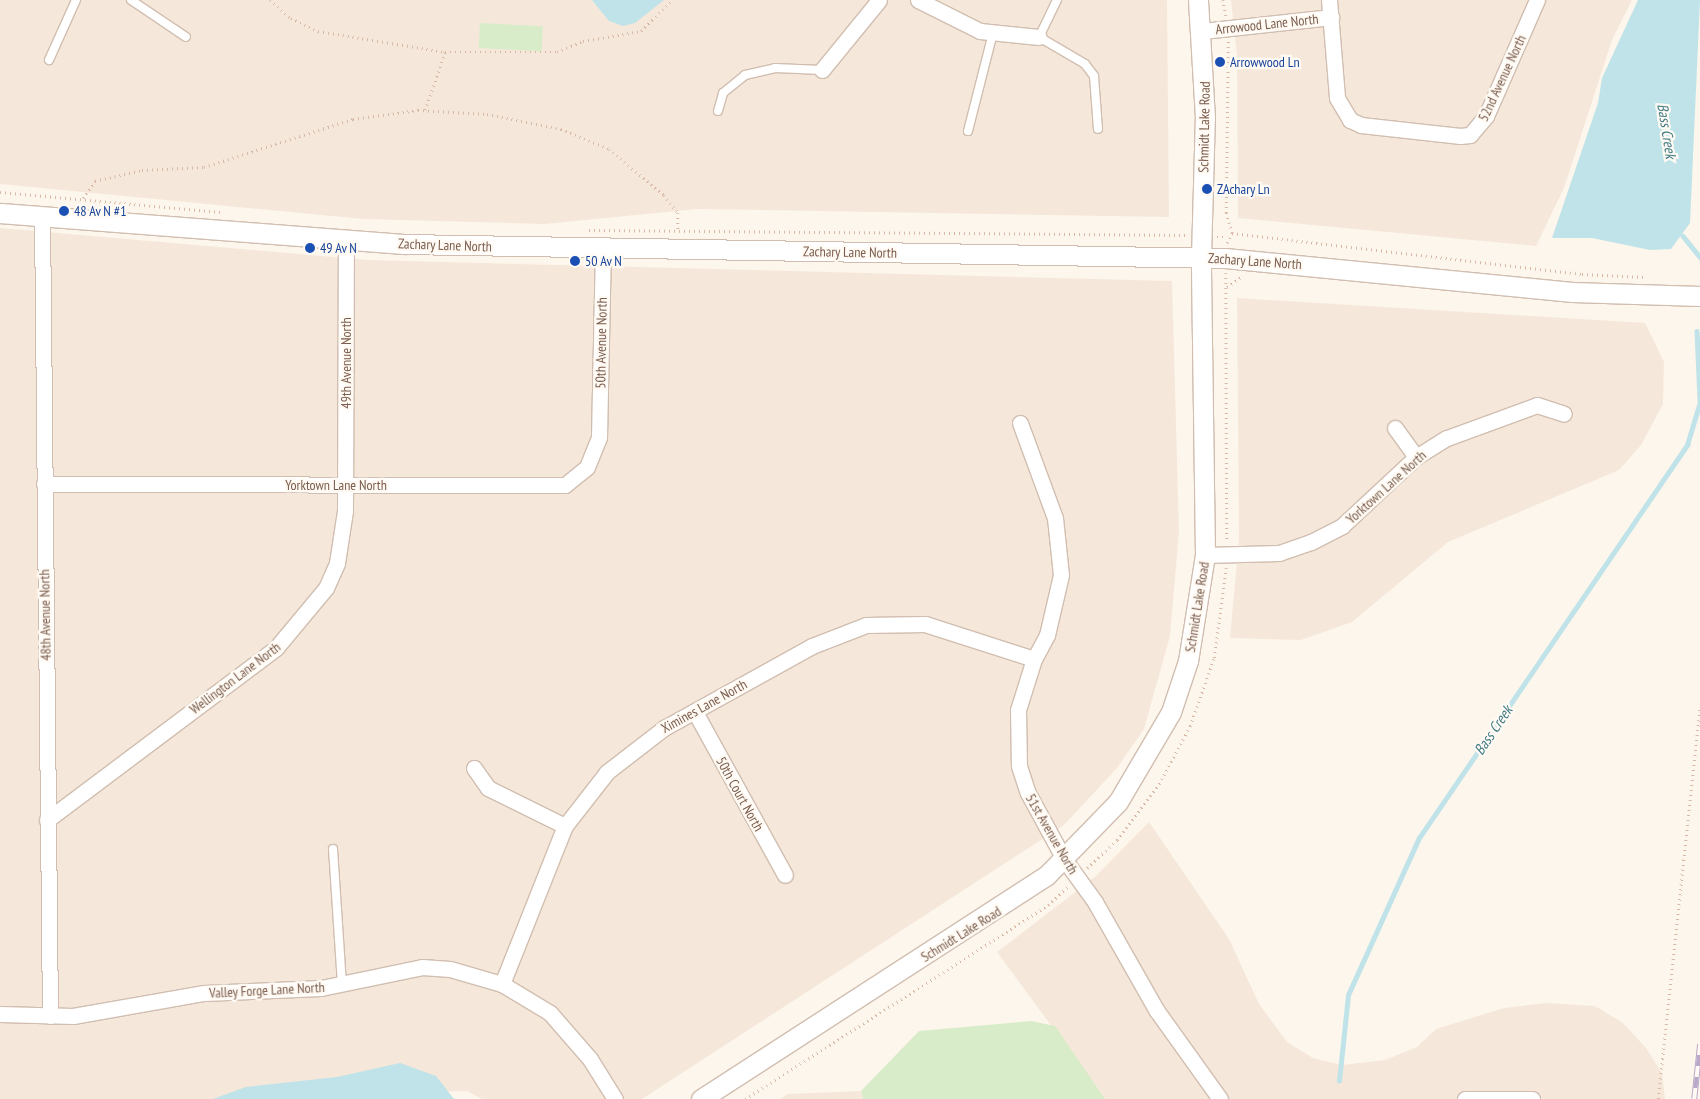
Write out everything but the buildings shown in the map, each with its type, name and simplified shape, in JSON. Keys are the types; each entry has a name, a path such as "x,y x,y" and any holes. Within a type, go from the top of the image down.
{"street":[{"path":"822,70 879,0"},
{"path":"918,0 935,5 993,33 1038,36"},
{"name":"Schmidt Lake Road","path":"701,1099 1004,907 1064,859 1118,802 1171,712 1188,661 1205,555 1201,257 1202,31 1198,0"},
{"path":"1329,0 1331,16"},
{"name":"52nd Avenue North","path":"1331,16 1337,98 1342,110 1361,125 1449,136 1470,135 1486,116 1538,0"},
{"name":"Arrowood Lane North","path":"1202,31 1331,16"},
{"name":"Zachary Lane North","path":"0,213 346,241 603,249 1225,258 1572,292 1700,296"},
{"name":"48th Avenue North","path":"42,215 50,1016"},
{"name":"49th Avenue North","path":"346,241 346,484"},
{"name":"50th Avenue North","path":"599,437 603,249"},
{"name":"Yorktown Lane North","path":"1205,555 1279,553 1334,530 1416,457 1447,438 1537,405 1564,414"},
{"name":"51st Avenue North","path":"1020,423 1046,488 1060,547 1055,608 1034,659 1018,710 1015,739 1028,793 1064,859 1157,1011 1220,1099"},
{"path":"1395,428 1416,457"},
{"name":"Yorktown Lane North","path":"44,484 346,484 556,488 587,467 599,437"},
{"name":"Wellington Lane North","path":"47,820 295,630 326,588 337,564 346,484"},
{"name":"Ximines Lane North","path":"502,984 565,826 583,799 634,748 812,646 866,625 925,624 1034,659"},
{"name":"50th Court North","path":"695,712 785,875"},
{"path":"474,768 488,788 565,826"},
{"name":"Valley Forge Lane North","path":"0,1014 50,1016 96,1013 233,990 342,986 422,967 450,969 502,984"},
{"path":"502,984 561,1024 615,1099"},
{"path":"1465,1099 1531,1099"}],"lane":[{"path":"49,60 76,0"},
{"path":"131,0 186,37"},
{"path":"1057,0 1038,36 1085,64 1094,76 1098,129"},
{"path":"968,131 993,33"},
{"path":"718,111 724,93 745,74 775,68 822,70"},
{"path":"333,849 342,986"}],"path":[{"path":"270,0 291,18 318,31 444,52 557,52 583,41 641,31 672,0"},
{"path":"1223,0 1228,28 1226,213 1232,233"},
{"path":"424,110 444,52"},
{"path":"83,198 95,181 142,170 204,168 353,119 424,110 487,114 552,127 609,149 664,195 678,213 678,230"},
{"path":"0,192 83,198 228,213"},
{"path":"582,230 1201,235 1227,237 1232,233 1582,274 1656,277"},
{"path":"745,1099 1048,905 1117,840 1159,784 1190,726 1214,658 1227,555 1225,258 1227,237"},
{"path":"1658,1099 1700,706"}],"shaded area":[{"path":"0,0 1167,0 1169,217 698,209 544,224 363,219 0,184"},
{"path":"1231,0 1632,0 1612,40 1564,188 1536,246 1238,218 1237,55"},
{"path":"0,228 368,260 1172,281 1179,532 1170,636 1144,729 1117,768 1064,825 642,1099 482,1099 467,1091 224,1099 0,1099"},
{"path":"1237,298 1645,323 1664,362 1663,404 1641,445 1619,470 1448,542 1352,622 1301,640 1230,638 1239,539"},
{"path":"1149,822 1229,939 1259,1004 1287,1042 1313,1058 1342,1065 1385,1060 1417,1047 1436,1029 1504,1008 1546,1003 1595,1006 1623,1023 1646,1048 1662,1073 1665,1099 1105,1099 997,952 1095,877"},
{"path":"861,1091 863,1099 780,1099 788,1094"}],"green space":[{"path":"480,23 543,26 542,51 479,48"},
{"path":"1031,1021 1055,1026 1105,1099 863,1099 861,1091 919,1031"}],"water":[{"path":"592,0 664,0 635,23 623,26 609,21"},
{"path":"1638,0 1700,0 1690,223 1671,249 1650,250 1592,238 1552,238 1598,103 1602,78"},
{"path":"400,1063 436,1076 454,1099 213,1099 246,1087 337,1077"}],"waterway":[{"name":"Bass Creek","path":"1683,236 1700,257"},
{"name":"Bass Creek","path":"1697,331 1700,401"},
{"name":"Bass Creek","path":"1339,1081 1348,995 1419,838 1687,445 1700,402"}],"railway":[{"path":"1694,1099 1700,1044"}],"place":[{"name":"Arrowwood Ln","path":"1220,62"},
{"name":"ZAchary Ln","path":"1207,189"},
{"name":"48 Av N #1","path":"64,211"},
{"name":"49 Av N","path":"310,248"},
{"name":"50 Av N","path":"575,261"}]}
